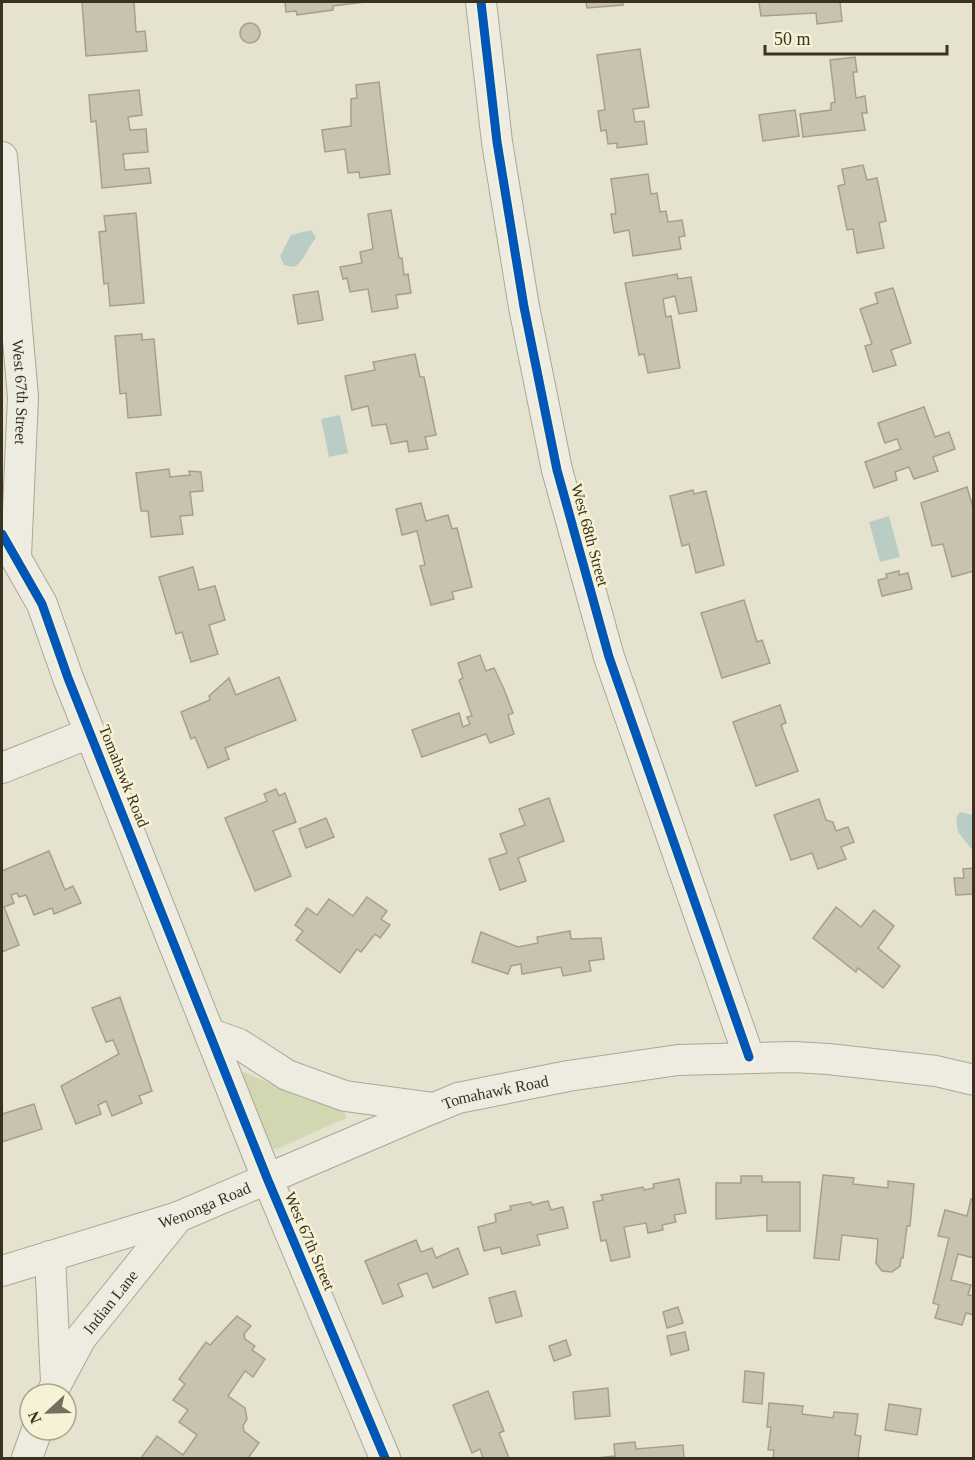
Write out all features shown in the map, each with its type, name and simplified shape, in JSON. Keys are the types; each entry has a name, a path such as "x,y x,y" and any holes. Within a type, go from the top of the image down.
{"street":[{"name":"West 68th Street","path":"481,2 497,142 522,295 539,390 562,491 609,657 749,1057"},
{"name":"West 67th Street","path":"2,157 6,266 23,398 9,545"},
{"name":"Tomahawk Road","path":"9,545 42,604 90,733 211,1034 239,1044 287,1075 345,1096 434,1108 458,1098 612,1069 678,1060 749,1057 828,1059 936,1071 974,1080"},
{"path":"2,768 90,733"},
{"name":"West 67th Street","path":"211,1034 267,1178 385,1458"},
{"name":"Wenonga Road","path":"2,1271 178,1217 434,1108"},
{"name":"Indian Lane","path":"56,1382 81,1338 178,1217"},
{"path":"50,1256 53,1382"},
{"path":"27,1458 33,1442"}],"green space":[{"path":"244,1072 302,1098 345,1112 346,1118 277,1149 271,1148 241,1075"}],"shaded area":[{"path":"311,230 316,238 301,261 294,267 284,265 280,256 291,235"},
{"path":"340,415 348,453 329,457 321,419"},
{"path":"889,516 900,557 880,562 869,522"},
{"path":"960,812 973,815 973,851 958,832 956,818"}],"building":[{"path":"82,2 134,2 136,32 145,31 147,51 86,56"},
{"path":"285,2 365,2 333,6 333,10 297,15 296,11 286,12"},
{"path":"586,2 623,2 623,5 587,8"},
{"path":"759,2 840,2 842,21 817,24 816,13 761,16"},
{"path":"250,23 257,26 260,33 257,40 250,43 243,40 240,33 243,26"},
{"path":"640,49 649,107 633,109 635,122 644,121 647,144 617,148 617,143 608,144 606,130 601,131 598,111 605,110 597,55"},
{"path":"855,57 857,72 853,72 856,98 865,96 867,113 862,113 865,130 803,137 800,114 831,110 831,103 835,102 830,60"},
{"path":"379,82 390,174 360,178 359,172 348,173 345,149 325,152 322,130 351,126 351,99 357,98 356,85"},
{"path":"139,90 142,115 128,117 130,130 146,129 148,152 123,154 125,170 149,168 151,183 102,188 96,121 91,122 89,95"},
{"path":"795,110 799,136 763,141 759,115"},
{"path":"863,165 867,180 877,178 886,221 879,223 884,248 857,253 853,229 847,230 838,186 845,184 842,169"},
{"path":"648,174 651,194 657,193 660,212 666,211 668,222 682,220 685,236 679,237 681,249 633,256 629,230 614,233 611,214 616,214 611,179"},
{"path":"391,210 399,258 402,258 404,275 408,274 411,293 396,295 398,308 372,312 368,289 350,292 347,278 343,279 340,267 362,263 360,252 373,249 368,214"},
{"path":"136,213 144,303 110,306 108,283 104,284 99,232 106,231 104,216"},
{"path":"677,274 678,279 691,277 697,311 679,314 675,296 663,299 666,317 671,316 680,368 648,373 644,354 639,355 625,283"},
{"path":"893,288 911,343 891,350 896,365 873,372 865,346 872,344 860,309 878,303 875,293"},
{"path":"318,291 323,320 298,324 293,295"},
{"path":"142,334 142,340 154,339 161,415 128,418 126,393 120,394 115,336"},
{"path":"415,354 420,377 424,377 436,435 425,437 428,449 409,452 407,441 391,444 386,424 372,426 368,406 352,410 345,376 375,370 373,362"},
{"path":"924,407 935,437 949,432 955,449 933,457 938,471 914,479 909,467 895,472 897,480 874,488 865,462 901,449 897,439 885,443 878,423"},
{"path":"169,469 170,477 190,475 189,471 201,472 203,491 190,492 193,515 180,516 183,534 151,537 148,511 141,511 136,473"},
{"path":"967,487 974,511 974,571 952,577 943,544 932,546 921,503"},
{"path":"693,490 694,494 706,491 724,565 696,573 689,544 682,546 670,496"},
{"path":"421,503 426,521 448,515 452,529 457,528 472,587 452,592 454,599 431,605 420,566 425,565 417,531 402,535 396,509"},
{"path":"193,567 199,590 215,586 225,620 209,625 218,654 191,662 182,632 176,634 159,577"},
{"path":"899,571 899,575 908,573 912,589 882,596 878,580 887,578 886,574"},
{"path":"744,600 757,642 762,640 770,663 722,678 701,613"},
{"path":"480,655 486,671 494,668 504,689 513,713 508,715 514,734 490,743 486,734 422,757 412,730 459,713 463,727 470,724 467,717 472,716 459,680 463,678 458,663"},
{"path":"279,677 296,720 225,748 229,759 208,768 195,737 191,739 181,712 210,700 209,696 229,678 236,695"},
{"path":"780,705 786,723 781,725 798,771 756,786 733,722"},
{"path":"276,789 279,796 285,793 296,822 273,831 291,876 255,891 225,818 267,801 264,794"},
{"path":"549,798 564,841 518,858 526,881 500,890 489,859 507,853 500,834 525,825 519,809"},
{"path":"819,799 826,820 833,822 836,831 848,827 854,842 841,847 846,859 818,869 812,853 791,860 774,815"},
{"path":"326,818 334,837 306,848 299,829"},
{"path":"49,851 65,890 73,886 81,903 54,914 52,908 34,915 26,895 19,897 17,893 11,895 14,903 4,907 19,945 2,952 2,871"},
{"path":"974,868 974,894 956,895 954,878 964,878 963,869"},
{"path":"367,897 387,911 381,919 390,925 380,938 375,934 361,952 357,949 340,973 296,940 303,931 295,925 307,908 317,915 329,899 353,916"},
{"path":"836,907 861,927 874,910 894,926 878,948 900,966 883,988 858,968 856,972 813,938"},
{"path":"570,931 571,939 601,938 604,959 589,961 591,971 563,976 561,967 522,974 521,964 511,966 508,974 472,962 481,932 518,947 538,943 537,937"},
{"path":"120,997 152,1091 139,1096 142,1103 112,1116 106,1101 98,1105 101,1114 76,1124 61,1086 119,1054 113,1040 106,1042 92,1008"},
{"path":"34,1104 42,1129 2,1142 2,1114"},
{"path":"823,1175 854,1178 853,1184 888,1188 888,1181 914,1184 910,1226 907,1226 900,1266 892,1272 882,1271 876,1263 878,1239 842,1235 839,1260 814,1258"},
{"path":"741,1176 762,1176 762,1182 800,1182 800,1231 767,1231 767,1215 716,1219 716,1183 741,1183"},
{"path":"679,1179 686,1213 674,1215 676,1222 662,1225 663,1230 648,1233 646,1223 624,1227 630,1257 611,1261 606,1240 601,1241 593,1202 603,1200 601,1195 643,1187 644,1190 654,1188 653,1184"},
{"path":"971,1199 974,1200 974,1258 958,1254 951,1280 971,1285 968,1295 974,1296 974,1315 966,1313 962,1325 935,1318 939,1305 933,1303 949,1238 938,1236 945,1210 967,1216"},
{"path":"548,1201 551,1210 563,1207 568,1228 537,1235 540,1245 502,1254 500,1247 484,1251 478,1227 496,1222 495,1214 511,1210 510,1206 531,1202 532,1205"},
{"path":"416,1240 421,1252 432,1248 436,1258 458,1248 468,1274 433,1288 427,1273 398,1284 403,1296 383,1304 365,1261"},
{"path":"515,1291 522,1316 496,1323 489,1298"},
{"path":"678,1307 683,1323 667,1328 663,1312"},
{"path":"237,1316 251,1326 244,1334 245,1339 255,1346 252,1350 265,1359 253,1377 245,1371 228,1396 245,1408 247,1419 243,1426 244,1431 259,1443 248,1458 141,1458 157,1436 183,1455 197,1435 179,1422 188,1410 173,1400 185,1384 179,1379 206,1342 210,1345"},
{"path":"685,1332 689,1350 671,1355 667,1336"},
{"path":"566,1340 571,1355 554,1361 549,1346"},
{"path":"745,1371 764,1373 762,1404 743,1402"},
{"path":"608,1388 610,1416 575,1419 573,1392"},
{"path":"488,1391 504,1431 499,1433 509,1458 483,1458 480,1449 472,1453 453,1405"},
{"path":"769,1403 803,1406 802,1414 833,1418 834,1412 858,1414 855,1435 861,1436 858,1458 773,1458 774,1450 768,1450 771,1427 767,1427"},
{"path":"889,1404 921,1409 917,1435 885,1430"},
{"path":"635,1442 636,1449 683,1445 684,1458 596,1458 615,1456 614,1444"}],"cycle path":[{"path":"481,2 497,142 524,307 557,470 609,657 749,1057"},
{"path":"2,534 42,604 68,678 267,1178 385,1458"}]}
